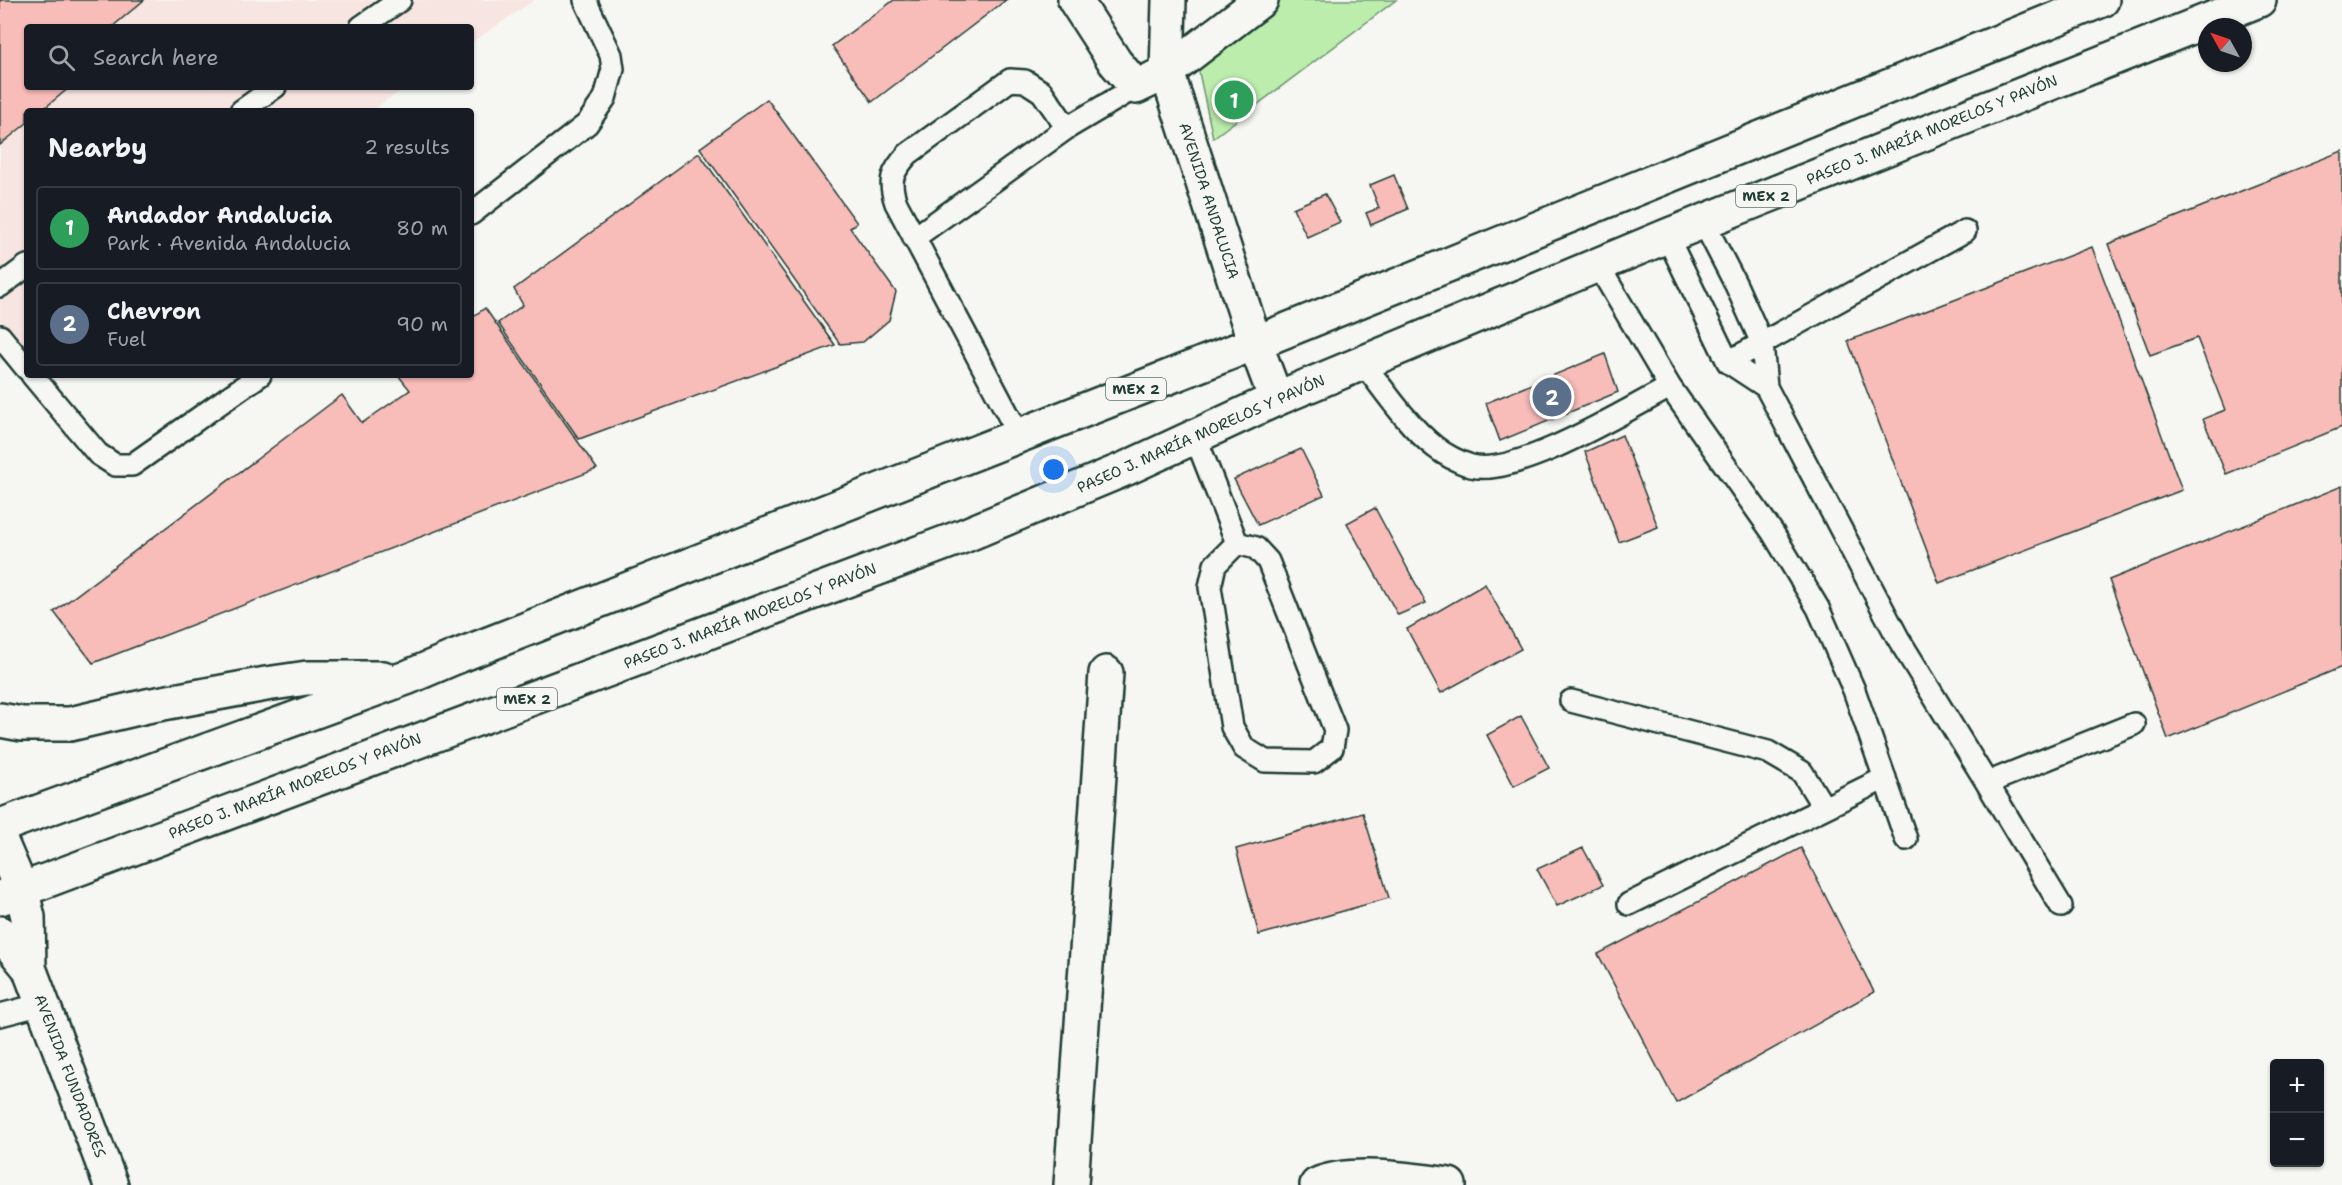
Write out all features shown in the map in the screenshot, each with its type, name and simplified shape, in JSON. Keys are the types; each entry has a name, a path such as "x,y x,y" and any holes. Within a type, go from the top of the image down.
{"main road":[{"path":"1075,0 1115,62 1136,87 1167,72 1261,0"},
{"name":"AVENIDA ANDALUCIA","path":"1169,0 1167,72 1255,343 1276,399"},
{"name":"MEX 2","path":"0,826 406,678 453,657 1255,343 2102,0"},
{"name":"PASEO J. MARÍA MORELOS Y PAVÓN","path":"10,894 961,537 1127,468 1276,399 1703,221 2259,0"},
{"path":"1071,1185 1106,673"},
{"path":"0,720 21,724 70,724 214,692 307,678 406,678"},
{"name":"AVENIDA FUNDADORES","path":"0,840 10,894 28,917 29,968"},
{"name":"AVENIDA FUNDADORES","path":"0,933 29,968 111,1185"},
{"path":"1317,1185 1338,1178 1412,1180 1449,1185"}],"lane":[{"path":"365,24 400,0"},
{"path":"474,212 586,124 605,98 613,69 611,55 585,0"},
{"path":"1019,435 914,238 890,186 896,168 908,154 1010,80 1025,81 1042,92 1067,128"},
{"path":"914,238 1067,128 1136,87"},
{"path":"245,108 271,90"},
{"path":"1703,221 1736,285 1762,343 1766,387 1898,638 2061,906"},
{"path":"1728,362 1965,231"},
{"path":"1667,236 1728,362 1766,387"},
{"path":"1598,265 1670,387 1773,533 1818,608 1854,690 1906,839"},
{"path":"0,286 24,268"},
{"path":"0,336 24,365"},
{"path":"1363,363 1434,446 1453,458 1473,466 1493,466 1524,458 1564,442 1670,387"},
{"path":"35,378 98,454 115,465 132,465 256,378"},
{"path":"1196,436 1237,543"},
{"path":"1237,543 1256,548 1268,561 1335,730 1332,748 1314,762 1264,761 1244,748 1232,727 1210,587 1215,565 1237,543"},
{"path":"1571,701 1768,752 1802,772 1824,808"},
{"path":"1987,783 2134,724"},
{"path":"1629,904 1885,778"},
{"path":"0,1015 43,1004"}],"shaded area":[{"path":"0,0 534,0 474,41 474,24 24,24 24,90 402,90 375,108 24,108 24,346 0,363"}],"green space":[{"path":"1279,0 1396,0 1213,138 1197,63"}],"building":[{"path":"0,0 144,0 116,24 24,24 24,90 66,90 45,108 24,108 24,125 0,145"},
{"path":"894,0 1006,0 872,102 832,46"},
{"path":"767,99 857,223 850,228 896,292 889,320 863,342 840,344 700,148"},
{"path":"2342,151 2342,427 2226,474 2203,419 2225,410 2197,338 2150,355 2108,244"},
{"path":"699,153 835,345 579,439 498,323 523,305 514,289"},
{"path":"1394,175 1408,209 1371,225 1366,213 1379,208 1370,185"},
{"path":"1325,194 1340,222 1307,237 1293,208"},
{"path":"2092,247 2182,490 1939,583 1848,341"},
{"path":"485,308 597,469 93,663 54,612 342,395 362,423 410,390 400,378 474,378 474,316"},
{"path":"1605,354 1618,392 1500,441 1486,403"},
{"path":"1622,435 1658,527 1619,542 1585,452"},
{"path":"1301,449 1324,495 1258,525 1234,479"},
{"path":"2342,486 2342,667 2168,739 2109,580"},
{"path":"1375,508 1426,603 1398,615 1347,523"},
{"path":"1485,584 1521,649 1441,693 1407,629"},
{"path":"1521,716 1549,768 1514,786 1487,735"},
{"path":"1363,813 1389,898 1259,935 1236,849"},
{"path":"1583,848 1603,885 1557,906 1537,869"},
{"path":"1801,848 1874,992 1676,1103 1598,954"}],"place":[{"name":"Andador Andalucia","path":"1234,100"},
{"name":"Chevron","path":"1552,397"}]}
